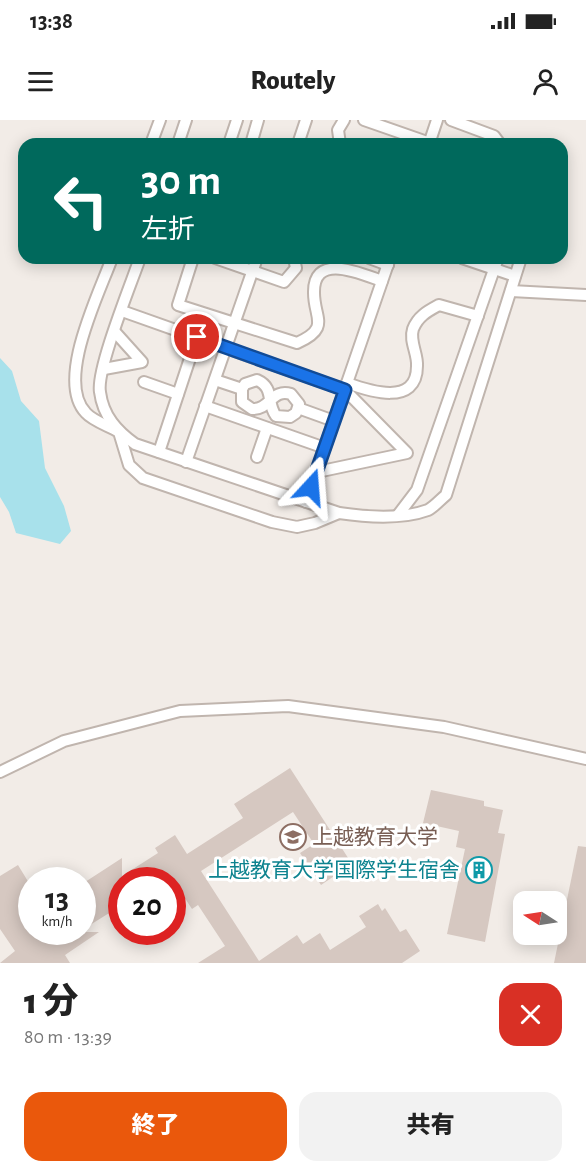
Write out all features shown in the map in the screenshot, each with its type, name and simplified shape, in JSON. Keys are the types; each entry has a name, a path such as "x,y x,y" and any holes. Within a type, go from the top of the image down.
{"lane":[{"path":"153,138 160,120"},
{"path":"180,138 186,120"},
{"path":"231,138 237,120"},
{"path":"252,138 258,120"},
{"path":"300,138 306,120"},
{"path":"339,138 338,130 344,120"},
{"path":"364,120 413,138"},
{"path":"431,138 437,120"},
{"path":"451,120 496,138"},
{"path":"110,264 74,366 76,392 86,413 135,444 339,513 365,517 398,515 430,509 446,495 519,264"},
{"path":"138,264 115,332 99,391 111,423 119,432 129,465 143,478 272,522 297,527 315,523 339,513"},
{"path":"191,264 178,304 297,343 309,338 317,328 320,315 313,292 318,278 327,269 342,267 382,281"},
{"path":"231,264 284,282 296,268 295,264"},
{"path":"186,462 255,264"},
{"path":"306,502 388,264"},
{"path":"398,515 417,490 496,264"},
{"path":"497,264 515,276"},
{"path":"511,291 586,295"},
{"path":"122,311 346,387 377,394 396,394 411,384 418,366 412,331 422,315 440,305 478,316"},
{"path":"104,369 142,362 115,332"},
{"path":"159,452 197,337"},
{"path":"214,380 242,389"},
{"path":"242,389 242,402 252,409 262,408 270,401 279,392 285,392 296,397 296,413 284,418 276,416 271,410 270,401 268,388 262,383 251,380 242,389"},
{"path":"144,382 178,394"},
{"path":"316,472 407,453 346,387"},
{"path":"205,406 325,448"},
{"path":"297,408 334,421"},
{"path":"257,457 267,428"},
{"path":"0,772 64,741 180,711 288,706 444,727 586,759"}],"water":[{"path":"0,358 12,371 21,401 39,421 45,468 64,506 71,531 60,544 16,533 9,512 0,497"}],"building":[{"path":"290,768 352,864 321,885 300,853 314,844 293,812 201,871 259,961 297,935 303,944 320,933 330,950 366,927 359,916 378,904 382,911 385,908 400,932 406,929 420,951 402,963 198,963 225,946 198,905 192,909 186,900 186,867 136,867 158,853 155,848 175,835 187,854 243,818 234,804"},
{"name":"上越教育大学国際学生宿舎","path":"431,790 484,801 484,806 503,810 498,833 505,834 485,942 447,934 465,849 456,847 459,831 423,823"},
{"path":"578,846 586,847 586,963 554,963 558,945 567,945 567,900"},
{"path":"122,858 122,867 108,867"},
{"path":"18,865 19,867 18,945 80,945 65,955 70,963 0,963 15,951 0,929 0,876"},
{"path":"108,867 108,914 96,921 96,875"}],"place":[{"name":"上越教育大学","path":"293,837"},
{"name":"上越教育大学国際学生宿舎","path":"479,870"}],"route":[{"path":"197,337 345,390 311,487"}]}
